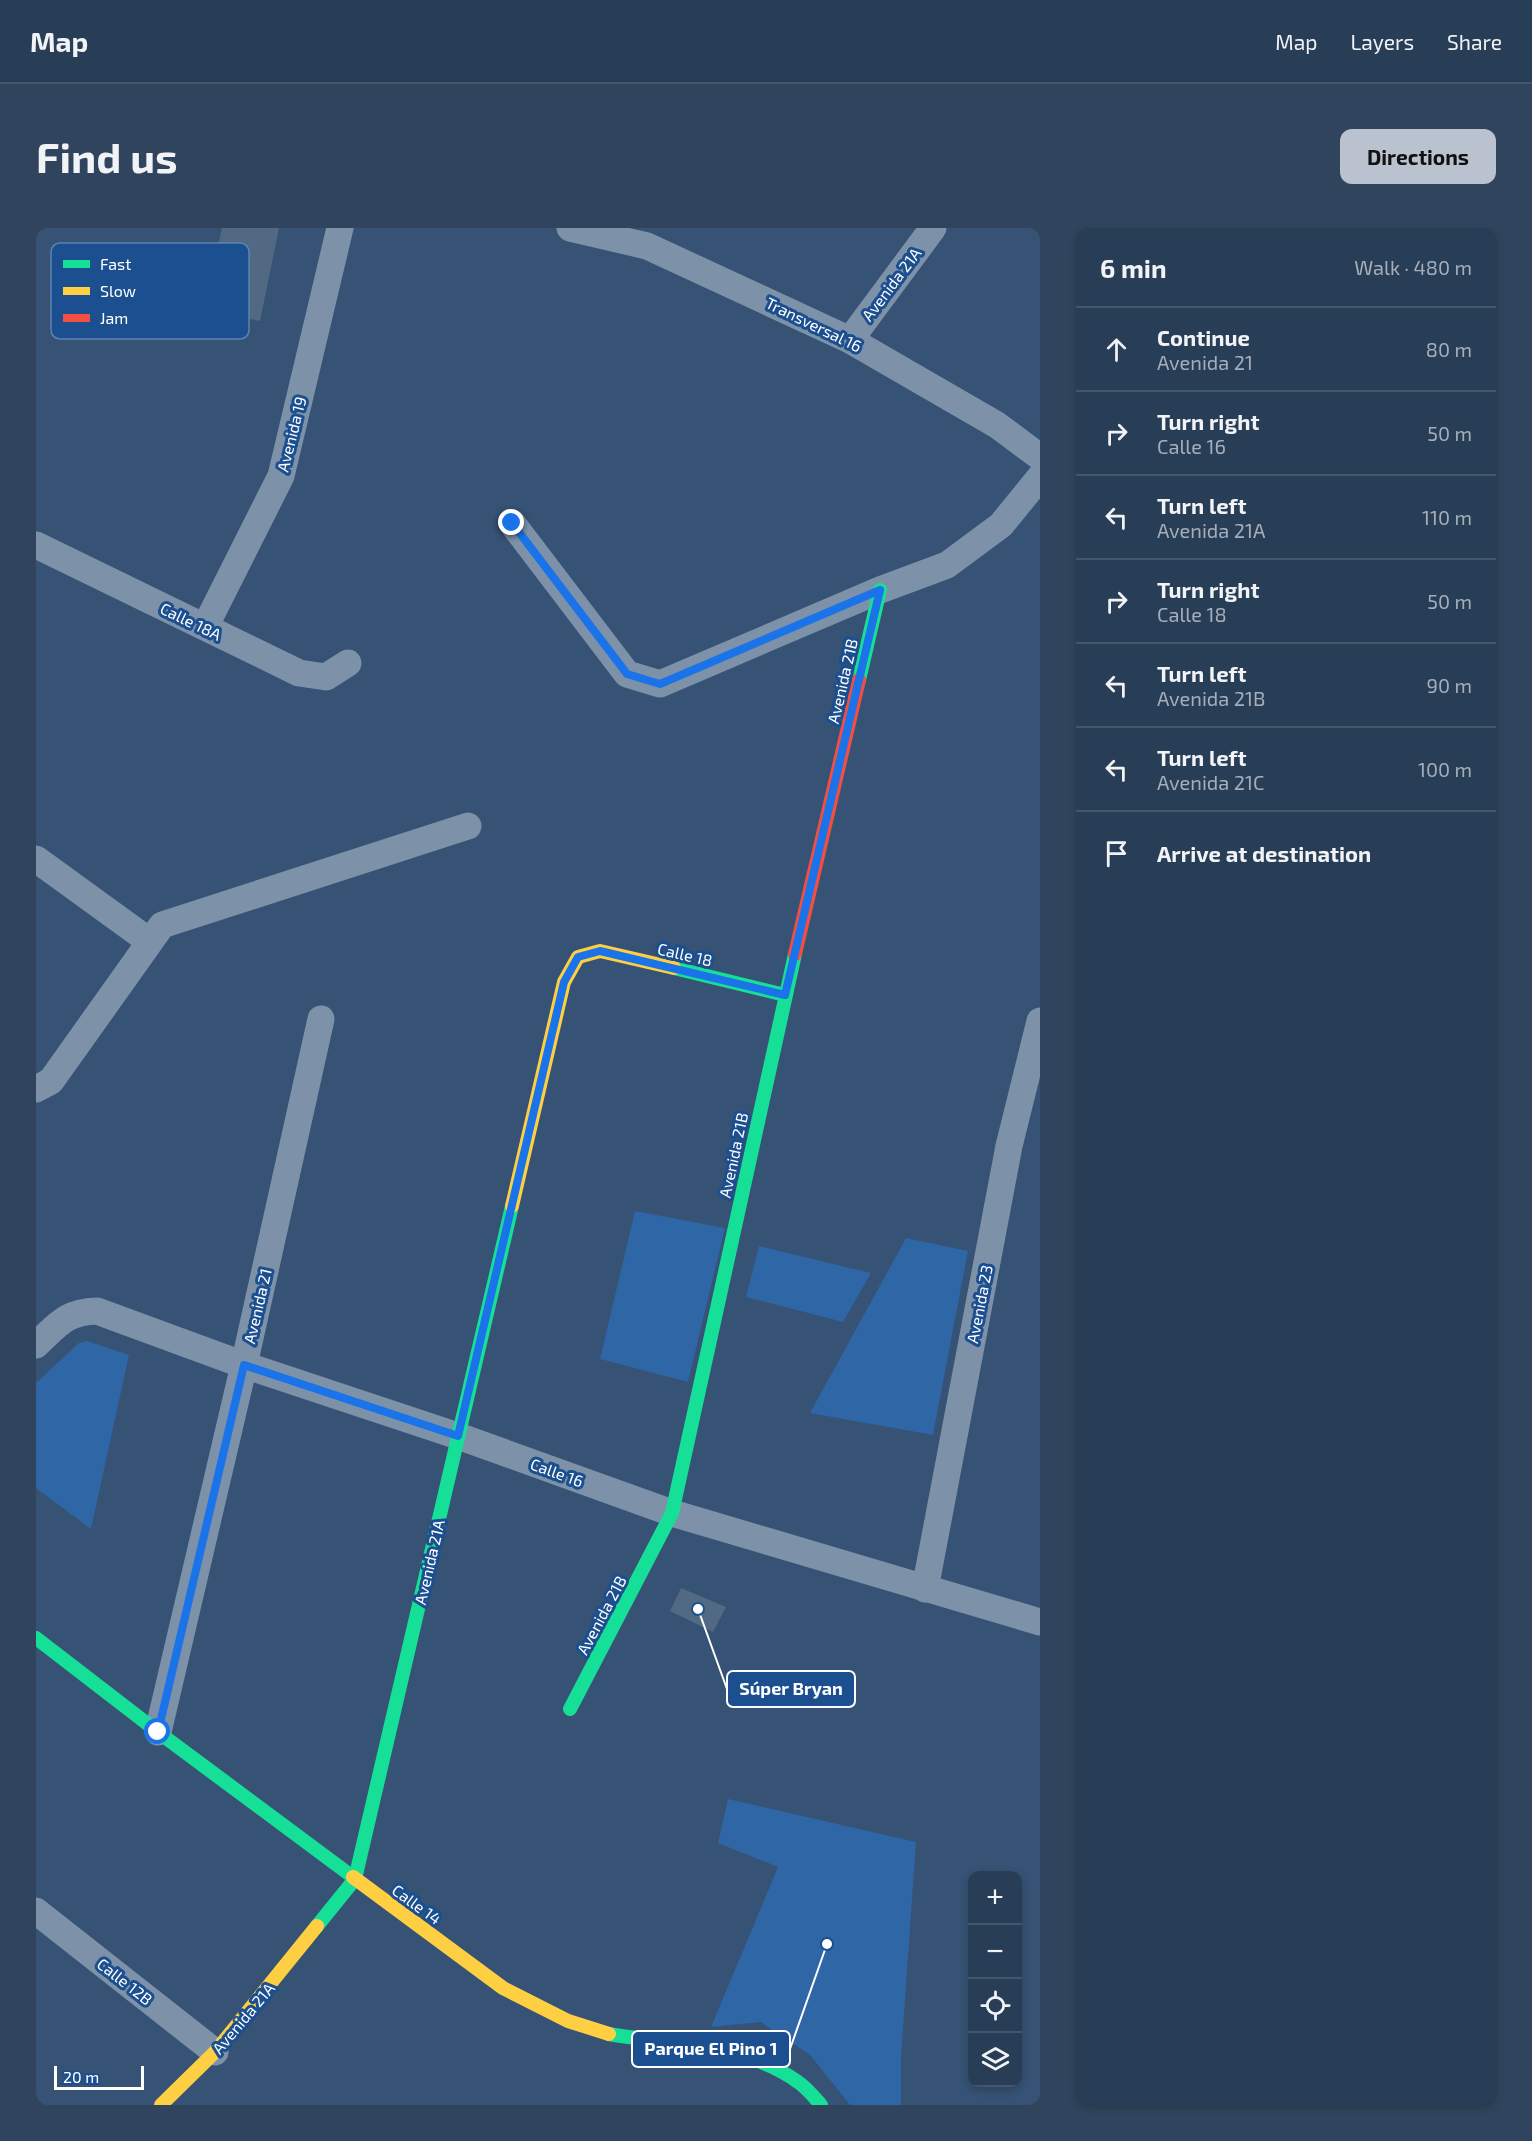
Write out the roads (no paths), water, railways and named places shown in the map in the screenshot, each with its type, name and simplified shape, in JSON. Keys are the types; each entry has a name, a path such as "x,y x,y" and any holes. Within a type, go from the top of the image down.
{"street":[{"name":"Avenida 19","path":"204,627 281,476 340,228"},
{"name":"Transversal 16","path":"570,228 654,237 850,340 997,425 1040,457"},
{"name":"Avenida 21A","path":"850,340 933,228"},
{"path":"512,523 627,674 660,684 880,590 947,565 1001,525 1040,477"},
{"name":"Calle 18A","path":"36,545 299,673 327,677 348,663"},
{"name":"Avenida 21B","path":"570,1709 672,1513 785,995 880,590"},
{"path":"36,1089 51,1081 149,940 162,925 468,826"},
{"path":"36,859 149,940"},
{"name":"Calle 18","path":"578,957 600,951 785,995"},
{"name":"Avenida 21A","path":"161,2105 240,2024 355,1879 564,982 578,957"},
{"name":"Avenida 21","path":"158,1732 244,1365 321,1019"},
{"name":"Avenida 23","path":"925,1589 1009,1146 1040,1021"},
{"name":"Calle 16","path":"36,1346 64,1320 79,1312 97,1311 244,1365 458,1436 672,1513 1040,1622"},
{"name":"Calle 14","path":"36,1638 158,1732 503,1988 551,2014 607,2034 725,2050 761,2060 791,2077 821,2105"},
{"name":"Calle 12B","path":"36,1911 215,2052"}],"place":[{"name":"Súper Bryan","path":"698,1609"},
{"name":"Parque El Pino 1","path":"827,1944"}]}
